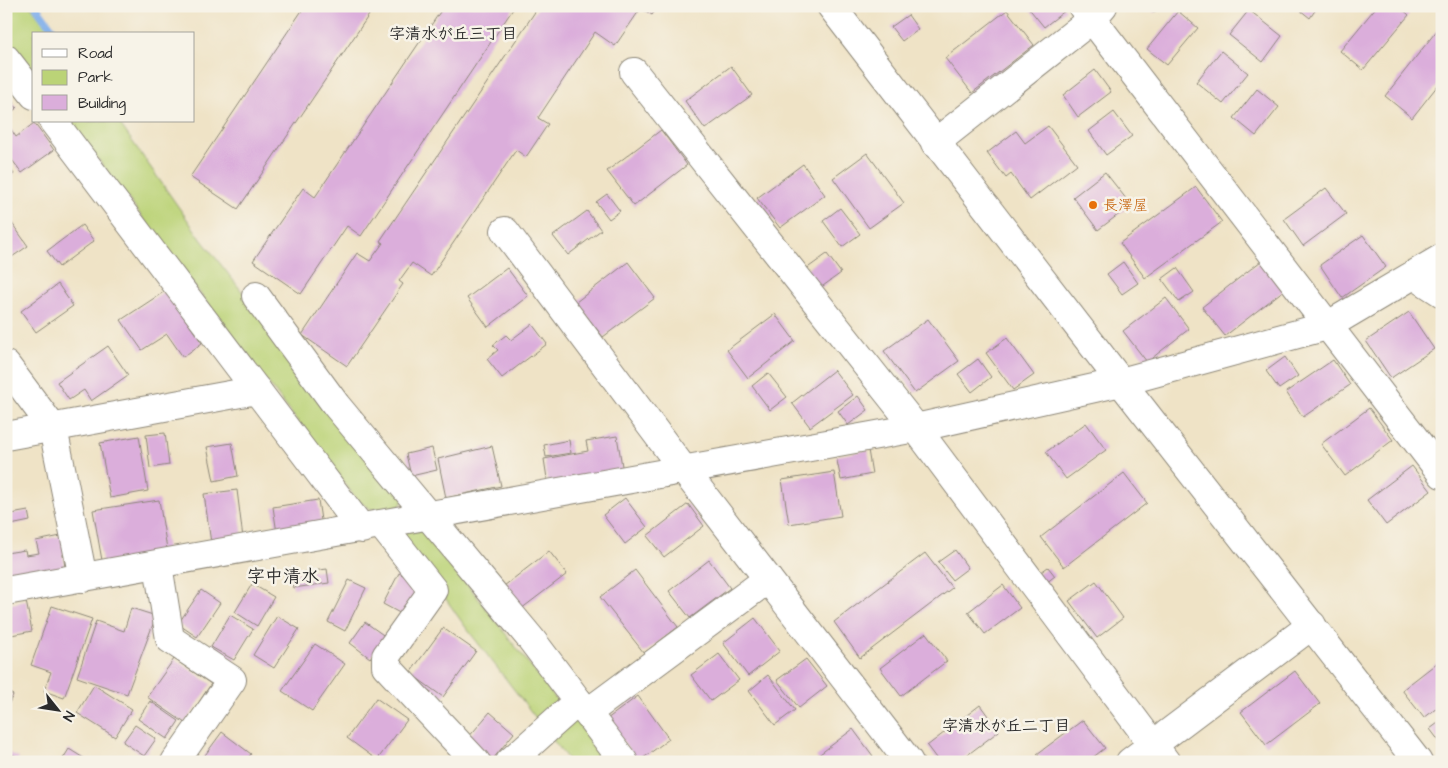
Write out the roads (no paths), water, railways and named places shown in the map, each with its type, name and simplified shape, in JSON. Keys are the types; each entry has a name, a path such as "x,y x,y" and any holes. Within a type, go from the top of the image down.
{"street":[{"path":"831,6 1121,382 1418,762"},
{"path":"935,142 1093,11 1327,326 1442,474"},
{"path":"6,59 32,93"},
{"path":"634,72 916,428 1159,753"},
{"path":"54,122 257,390 372,526 433,590 386,656 386,666 476,762"},
{"path":"504,231 684,470 909,762"},
{"path":"6,591 916,428 1121,382 1327,326 1442,258"},
{"path":"1414,276 1442,293"},
{"path":"256,296 336,404 530,640 624,762"},
{"path":"6,365 53,428 83,578"},
{"path":"6,436 257,390"},
{"path":"158,565 170,639 232,680 175,762"},
{"path":"510,762 582,707 768,579"},
{"path":"1130,762 1159,753 1312,625"}],"waterway":[{"path":"37,8 55,32"}],"place":[{"name":"長澤屋","path":"1093,205"}],"district":[{"name":"字清水が丘三丁目","path":"453,34"},
{"name":"字中清水","path":"283,576"},
{"name":"字清水が丘二丁目","path":"1006,726"}]}
